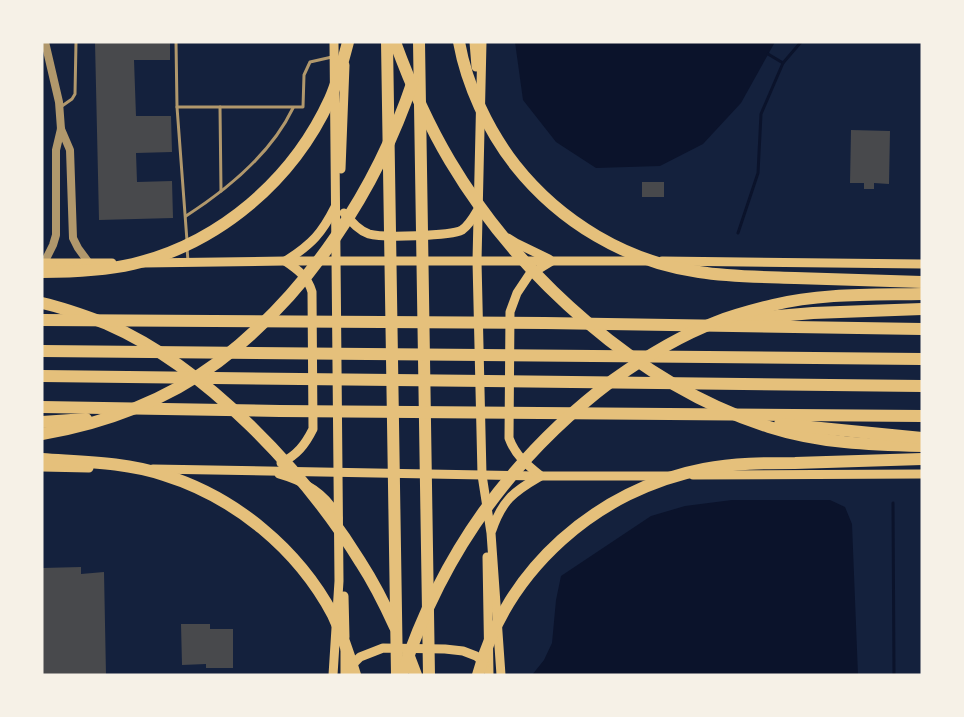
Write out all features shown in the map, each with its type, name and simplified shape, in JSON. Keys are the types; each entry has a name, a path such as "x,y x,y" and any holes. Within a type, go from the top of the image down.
{"highway":[{"path":"42,266 94,270 153,258 180,249 212,232 244,209 274,182 312,133 331,96 347,42"},
{"path":"387,42 400,675"},
{"path":"395,42 437,137 484,212 503,237 546,284 636,360 694,396 760,424 831,441 922,446"},
{"path":"419,42 429,675"},
{"path":"42,434 119,414 175,389 229,353 276,310 328,246 371,177 404,106 424,42"},
{"path":"459,42 472,89 484,116 508,155 548,200 599,238 640,257 697,272 736,276 922,282"},
{"path":"400,675 435,592 479,517 539,444 582,405 628,370 694,331 764,307 832,296 922,294"},
{"path":"42,303 108,325 166,357 213,393 266,442 325,511 361,563 402,640 416,675"},
{"path":"655,326 813,313 922,309"},
{"path":"42,320 545,323 922,329"},
{"path":"42,351 922,359"},
{"path":"42,376 922,386"},
{"path":"42,407 922,416"},
{"path":"42,422 205,410"},
{"path":"683,414 922,438"},
{"path":"42,459 135,467 163,474 204,491 252,520 286,550 311,581 333,615 355,675"},
{"path":"478,675 494,631 506,608 530,573 576,526 621,497 648,485 718,466 922,459"}],"main road":[{"path":"333,675 339,581 334,42"},
{"path":"344,675 341,179 347,42"},
{"path":"474,42 480,148 489,675"},
{"path":"482,42 477,261 482,475 491,533 501,675"},
{"path":"336,204 354,225 367,233 378,236 448,234 462,230 470,223 478,209"},
{"path":"285,261 317,236 327,224 336,204"},
{"path":"478,209 495,229 516,243 552,261"},
{"path":"42,266 89,263 188,264 285,261 672,261 922,264"},
{"path":"256,471 285,461 299,451 307,442 313,429 312,292 307,279 285,261"},
{"path":"541,476 513,449 509,438 510,312 517,293 530,275 552,261"},
{"path":"42,467 541,476 922,474"},
{"path":"256,471 284,476 310,487 330,504 339,521"},
{"path":"491,533 498,513 508,500 521,487 541,476"},
{"path":"344,675 360,657 383,648 463,651 487,664 494,675"}],"street":[{"path":"42,266 56,235 56,150 61,129 60,107 45,42"},
{"path":"61,129 70,150 73,238 89,263"}],"lane":[{"path":"60,107 72,99 75,94 76,42"},
{"path":"176,42 177,108 188,264"},
{"path":"177,108 303,107 304,75 310,62 334,56"},
{"path":"220,107 222,191"},
{"path":"186,216 239,177 271,144 293,107"}],"water":[{"path":"515,42 775,42 741,103 703,144 660,166 596,168 556,142 523,100"},
{"path":"732,500 830,500 845,507 852,524 858,675 532,675 544,660 552,643 561,576 651,516 685,506"}],"building":[{"path":"95,42 170,42 170,60 134,60 136,116 171,116 172,152 136,153 137,182 172,181 173,218 99,220"},
{"path":"851,130 890,131 889,184 874,183 874,189 864,189 864,183 850,183"},
{"path":"642,182 664,182 664,197 642,197"},
{"path":"81,567 81,574 104,572 106,675 42,675 42,568"},
{"path":"181,624 210,624 210,629 233,629 233,668 206,668 206,664 182,665"}],"waterway":[{"path":"738,233 758,173 761,114 783,63 801,42"},
{"path":"768,54 783,63"},
{"path":"893,503 894,675"}]}
